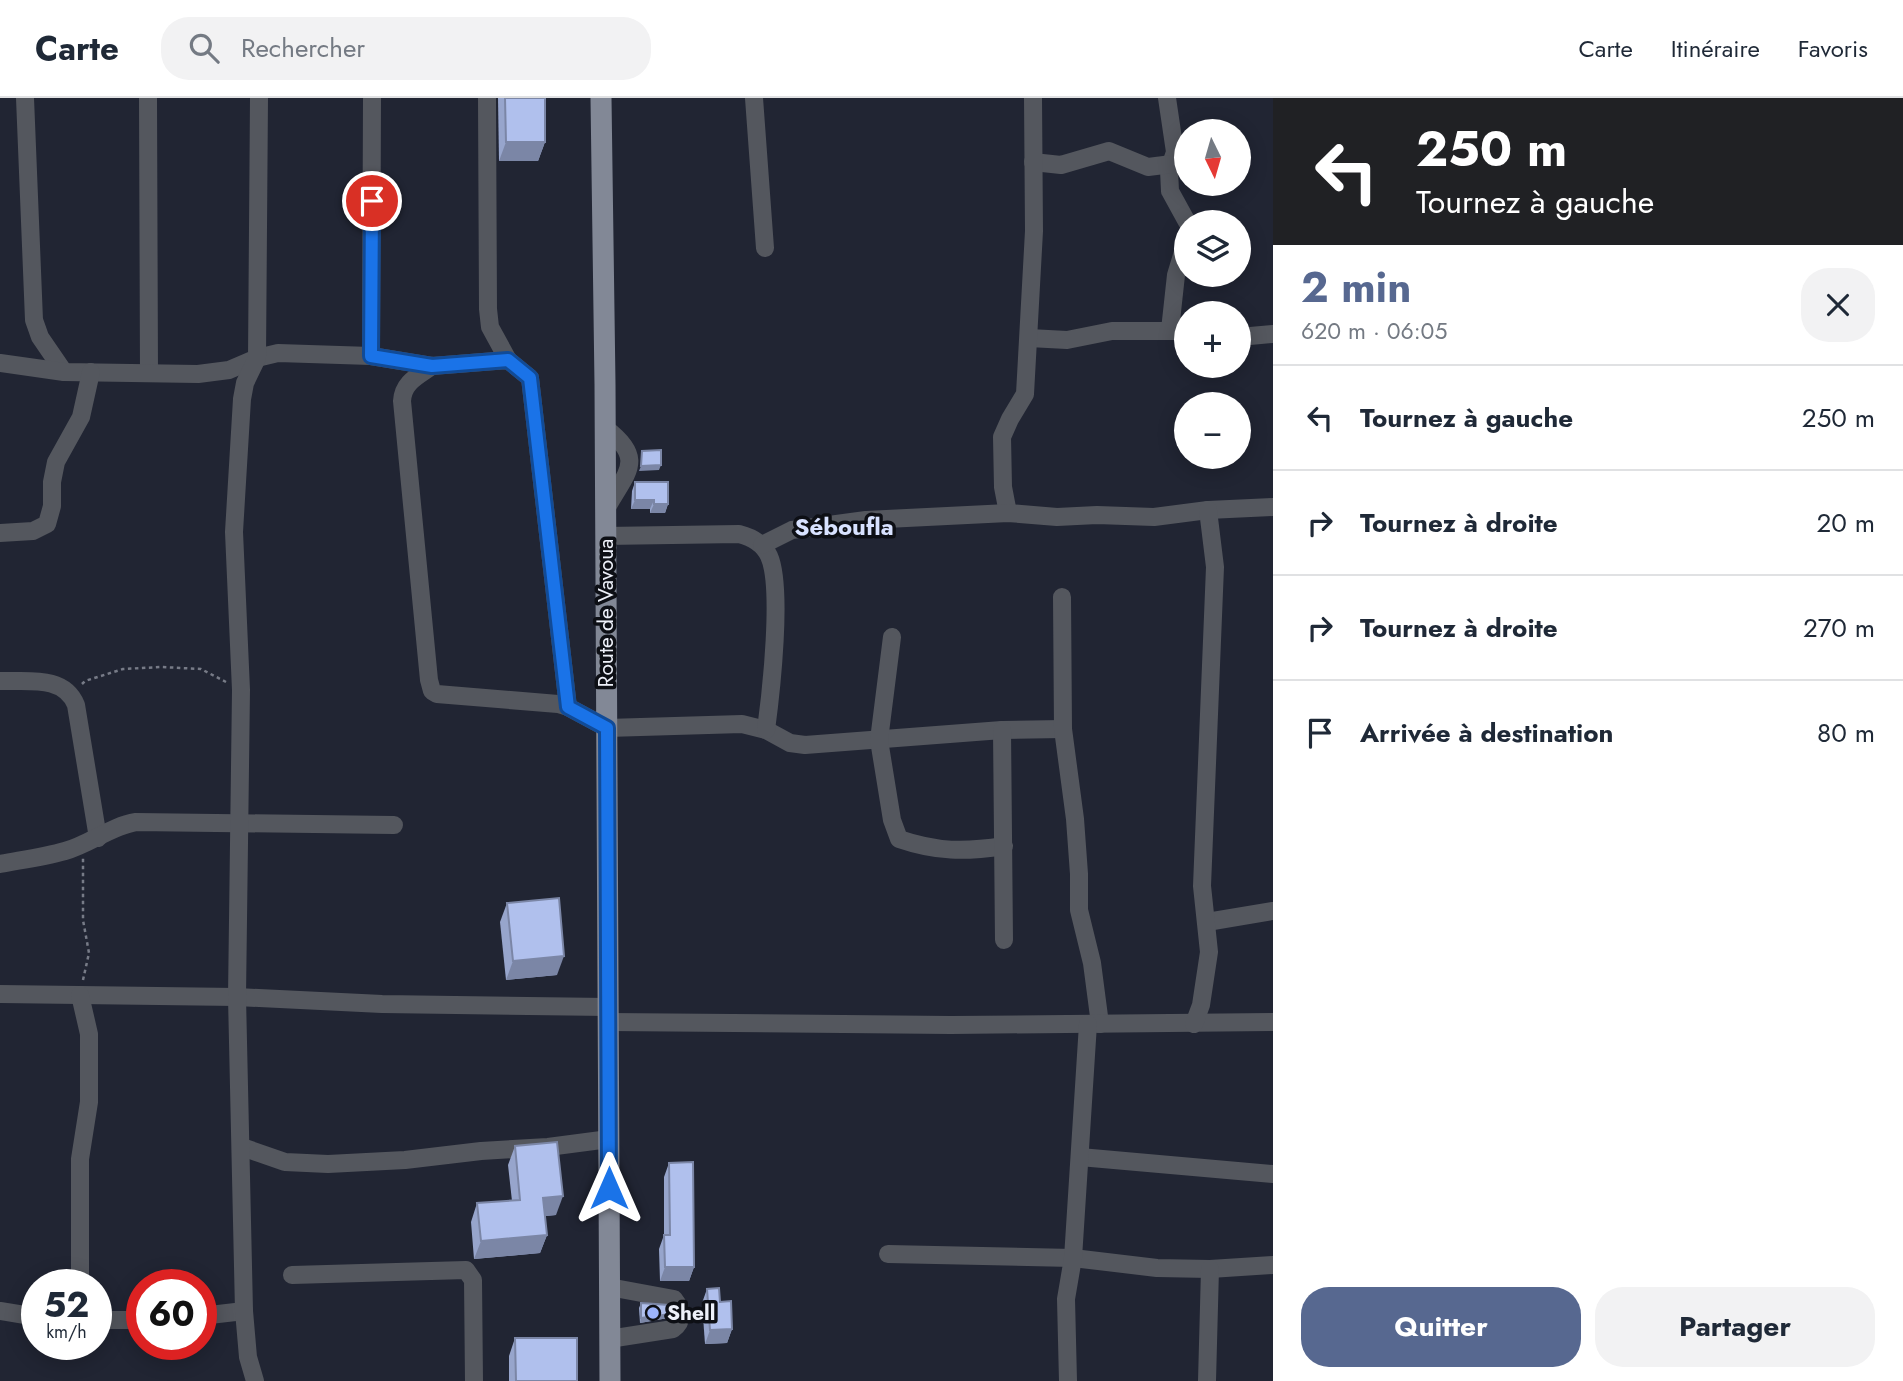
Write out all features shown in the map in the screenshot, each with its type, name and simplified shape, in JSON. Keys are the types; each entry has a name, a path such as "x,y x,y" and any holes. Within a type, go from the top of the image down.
{"main road":[{"name":"Route de Vavoua","path":"601,98 610,1381"}],"street":[{"path":"26,98 34,320 40,337 64,372"},
{"path":"148,98 149,373"},
{"path":"255,1381 248,1357 244,1311 237,997 241,690 234,532 242,399 245,383 257,358 259,98"},
{"path":"371,356 372,98"},
{"path":"487,98 490,327 508,360 530,378 568,707"},
{"path":"754,98 765,248"},
{"path":"1009,513 1003,487 1002,438 1026,394 1034,231 1033,98"},
{"path":"1167,98 1175,152 1169,170 1170,191 1180,210"},
{"path":"1033,162 1061,165 1109,151 1148,167 1172,164"},
{"path":"1029,338 1067,340 1112,331 1174,330"},
{"path":"1251,336 1273,334"},
{"path":"0,363 64,372 215,373 278,353 371,356 432,366 508,360"},
{"path":"432,366 406,384 402,391 402,401 413,531 432,691 437,694 558,704 607,728 742,724 766,730 790,743 805,745 1002,730 1063,729"},
{"path":"0,533 33,531 47,524 52,506 52,482 56,462 81,416 91,372"},
{"path":"762,545 792,530 866,520 1009,513 1057,517 1154,517 1208,510 1273,507"},
{"path":"1194,1024 1201,1005 1209,952 1202,886 1215,568 1208,510"},
{"path":"605,536 739,534 749,536 762,545 768,554 775,584 772,683 766,730"},
{"path":"1062,597 1063,729 1075,819 1079,910 1092,963 1094,1024 1073,1258 1066,1299 1068,1381"},
{"path":"892,637 879,740 892,820 899,839 922,846 970,852 1004,846"},
{"path":"0,681 61,685 72,694 76,705 90,841"},
{"path":"1002,730 1004,940"},
{"path":"0,864 66,851 120,825 136,822 394,825"},
{"path":"1207,922 1273,911"},
{"path":"0,994 237,997 608,1014 1094,1024 1273,1022"},
{"path":"80,995 89,1034 89,1102 80,1159 80,1269"},
{"path":"242,1147 285,1162 328,1164 405,1160 609,1139"},
{"path":"1080,1157 1273,1174"},
{"path":"888,1254 1073,1258 1157,1268 1210,1269 1273,1265"},
{"path":"292,1275 466,1269 473,1280 474,1381"},
{"path":"1207,1381 1210,1269"},
{"path":"609,1287 674,1299 680,1307 681,1317 673,1329 609,1339"},
{"path":"0,1311 21,1314"},
{"path":"217,1314 244,1311"}],"path":[{"path":"72,694 85,681 123,669 161,667 201,668 241,690"},
{"path":"80,995 89,953 83,920 90,841"}],"building":[{"path":"505,98 545,98 545,142 506,142"},
{"path":"661,450 661,465 641,466 642,451"},
{"path":"635,482 668,482 668,504 654,504 654,500 635,500"},
{"path":"559,898 564,956 513,961 507,903"},
{"path":"557,1142 563,1196 543,1198 547,1235 481,1241 477,1203 520,1200 515,1146"},
{"path":"693,1162 694,1267 665,1267 664,1235 670,1235 669,1163"},
{"path":"719,1288 720,1302 731,1301 732,1329 710,1330 707,1289"},
{"path":"641,1303 669,1305 671,1311 670,1314 641,1318"},
{"path":"515,1338 577,1338 577,1381 516,1381"}],"place":[{"name":"Shell","path":"653,1313"}],"district":[{"name":"Séboufla","path":"844,527"}],"route":[{"path":"372,201 371,356 432,366 508,360 530,378 568,707 607,728 609,1188"}]}
